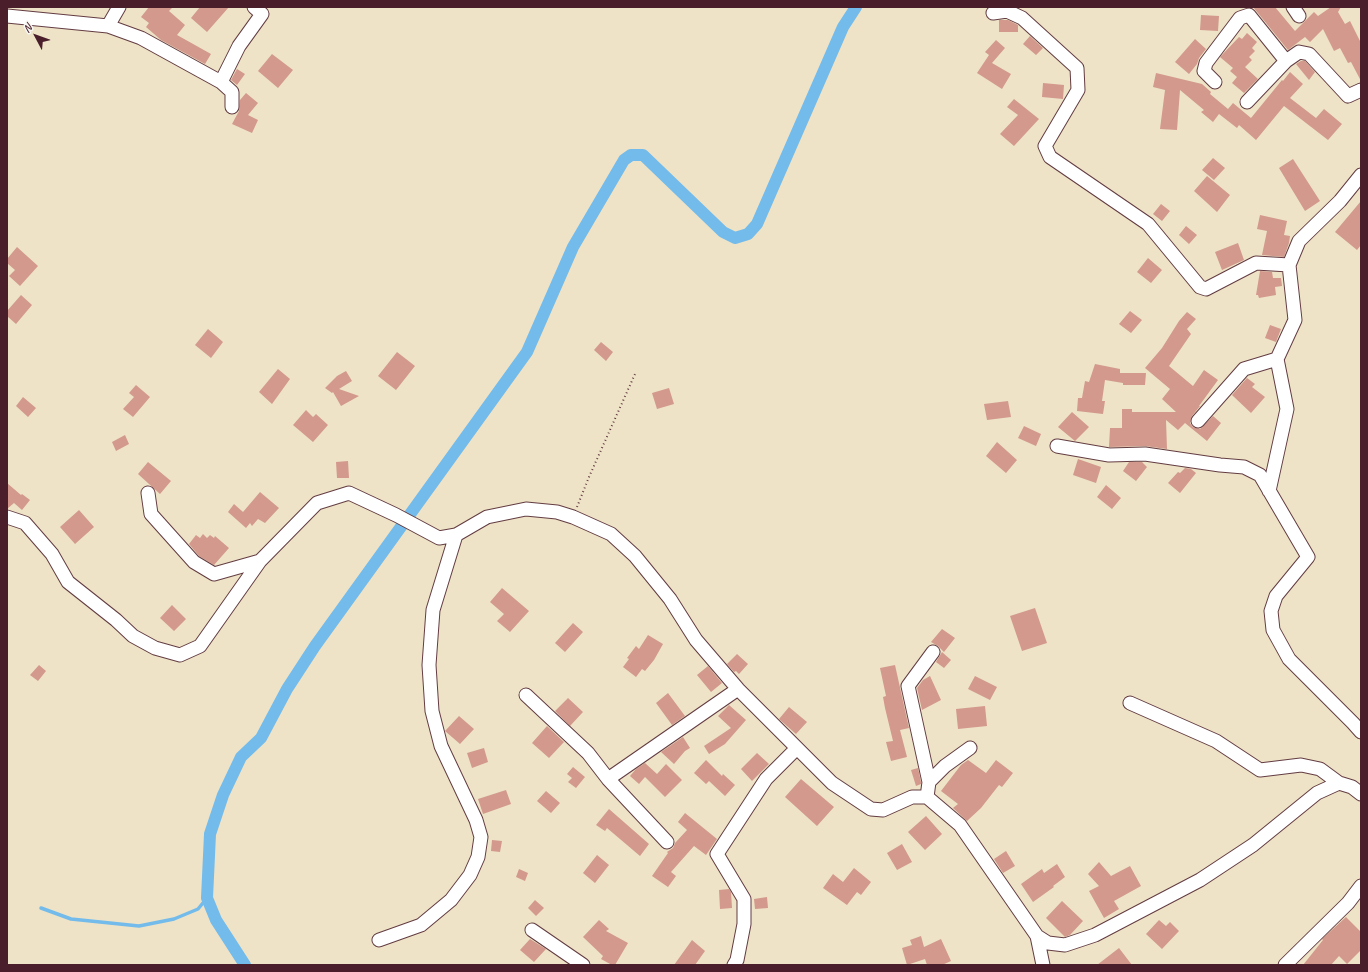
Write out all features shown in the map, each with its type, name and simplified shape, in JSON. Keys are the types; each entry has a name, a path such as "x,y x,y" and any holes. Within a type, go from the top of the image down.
{"street":[{"path":"108,26 118,7"},
{"path":"221,82 239,46 262,14 254,7"},
{"path":"993,13 1007,11 1022,18 1077,68 1078,90 1045,146 1050,158 1148,224 1200,287 1206,289 1256,263 1289,265"},
{"path":"7,16 37,12 108,26 141,38 221,82 232,92 232,106"},
{"path":"1215,82 1204,71 1206,63 1240,18 1249,15 1275,50 1286,62"},
{"path":"1247,102 1286,62 1299,52 1309,54 1348,96 1361,90"},
{"path":"1269,491 1287,409 1277,359 1294,320 1289,265 1299,241 1340,201 1361,175"},
{"path":"1198,421 1244,369 1277,359"},
{"path":"1057,446 1109,455 1145,454 1244,467 1260,475 1308,557 1276,596 1271,611 1272,630 1289,659 1361,732"},
{"path":"148,493 151,514 194,562 214,574 260,561"},
{"path":"7,517 25,523 52,554 68,582 116,620 133,636 155,648 180,655 200,646 260,561 317,504 349,493 439,538 456,535 487,517 526,509 557,512 573,517 611,534 636,556 670,599 696,640 738,689 832,783 871,809 883,810 912,797 927,797 960,825 1037,936 1048,943 1065,945 1095,935 1200,880 1253,845 1317,794 1339,784"},
{"path":"379,940 421,925 451,900 470,876 478,857 481,837 476,820 441,746 432,711 429,665 433,610 456,535"},
{"path":"927,797 929,782 908,686 933,652"},
{"path":"608,779 738,689"},
{"path":"526,695 588,753 608,779 667,842"},
{"path":"1130,703 1216,741 1260,770 1301,765 1320,770 1339,784 1352,787 1361,794"},
{"path":"739,963 744,924 744,899 717,854 766,779 797,748"},
{"path":"929,782 945,766 970,748"},
{"path":"1285,965 1348,903 1361,886"},
{"path":"532,930 583,965"},
{"path":"1037,936 1043,965"}],"path":[{"path":"573,517 589,477 635,374"}],"building":[{"path":"149,7 173,7 169,11 185,25 177,35 211,54 205,64 161,40 146,27 149,23 141,17"},
{"path":"200,7 229,7 207,32 191,18"},
{"path":"1253,7 1275,7 1295,31 1314,12 1318,16 1331,7 1341,7 1338,12 1345,24 1350,21 1361,43 1361,81 1351,62 1348,63 1340,48 1334,51 1323,29 1310,42 1305,37 1288,50"},
{"path":"1201,15 1219,16 1218,31 1200,30"},
{"path":"999,20 1008,20 1018,25 1018,32 999,32"},
{"path":"1247,33 1257,42 1252,48 1255,51 1249,57 1252,60 1245,67 1258,79 1244,93 1232,83 1237,77 1230,71 1233,68 1220,57 1239,37 1242,39"},
{"path":"1030,36 1043,48 1036,55 1023,44"},
{"path":"1195,39 1206,49 1189,74 1175,62"},
{"path":"996,40 1005,48 992,63 1011,74 1002,89 977,73 989,55 985,52"},
{"path":"272,54 293,70 278,88 258,71"},
{"path":"1301,61 1305,61 1315,72 1309,80 1296,64"},
{"path":"237,69 245,74 237,85 231,80"},
{"path":"1290,72 1303,84 1290,98 1316,118 1324,109 1342,124 1328,140 1284,106 1256,140 1239,125 1237,128 1219,114 1213,122 1201,112 1204,110 1180,90 1177,130 1160,129 1165,90 1153,87 1156,73 1202,84 1211,92 1210,94 1228,109 1233,103 1251,118"},
{"path":"1043,83 1064,85 1063,99 1042,97"},
{"path":"246,93 258,103 248,115 258,120 252,133 232,124 239,111 240,100"},
{"path":"1014,99 1039,119 1014,146 1000,134 1018,115 1007,107"},
{"path":"1213,158 1225,168 1214,180 1202,170"},
{"path":"1293,159 1320,201 1305,211 1279,168"},
{"path":"1207,176 1230,195 1217,212 1194,191"},
{"path":"1361,201 1361,245 1357,250 1335,232"},
{"path":"1161,204 1170,211 1162,221 1153,214"},
{"path":"1260,215 1287,221 1284,235 1290,236 1284,257 1262,255 1267,231 1257,229"},
{"path":"1186,226 1197,235 1189,244 1179,235"},
{"path":"1238,243 1244,260 1222,270 1215,252"},
{"path":"17,247 38,266 20,286 9,276 15,270 7,263 7,259"},
{"path":"1148,258 1162,270 1151,283 1137,272"},
{"path":"1260,271 1272,272 1273,278 1281,278 1282,286 1275,287 1276,295 1259,298 1258,295 1256,295"},
{"path":"21,295 32,305 16,324 7,316 7,311"},
{"path":"1130,311 1142,320 1131,333 1119,324"},
{"path":"1187,312 1196,319 1187,329 1191,334 1169,366 1193,386 1204,370 1218,380 1192,416 1190,423 1193,427 1200,429 1213,416 1221,423 1207,441 1185,423 1178,430 1166,420 1167,449 1145,446 1109,447 1110,428 1122,428 1122,409 1132,409 1132,412 1176,412 1162,399 1170,389 1145,368 1162,348 1179,321"},
{"path":"1270,325 1281,329 1276,342 1265,338"},
{"path":"208,329 223,342 211,358 195,345"},
{"path":"601,342 613,352 606,361 594,350"},
{"path":"397,352 415,366 396,390 378,376"},
{"path":"1095,364 1120,369 1120,373 1146,373 1145,385 1123,385 1123,383 1105,380 1102,401 1105,401 1103,414 1077,411 1078,398 1082,398 1085,381 1089,382"},
{"path":"278,369 290,379 272,404 259,392"},
{"path":"346,371 352,381 339,389 359,396 341,406 333,392 332,393 325,388 337,376"},
{"path":"1247,378 1255,384 1252,387 1265,397 1251,413 1232,395"},
{"path":"136,385 150,397 133,417 123,409 134,397 129,393"},
{"path":"669,388 674,404 657,409 652,393"},
{"path":"23,397 36,408 28,417 16,406"},
{"path":"1008,401 1011,417 987,420 984,404"},
{"path":"306,410 313,417 316,414 328,425 313,442 293,425"},
{"path":"1072,412 1089,427 1075,441 1058,427"},
{"path":"1024,426 1041,434 1036,446 1018,438"},
{"path":"125,435 129,444 116,451 112,442"},
{"path":"997,442 1017,460 1006,473 986,456"},
{"path":"1078,459 1101,467 1096,483 1073,475"},
{"path":"348,461 349,478 337,478 336,462"},
{"path":"148,462 171,481 160,494 138,474"},
{"path":"1129,462 1142,462 1147,467 1136,481 1123,471"},
{"path":"1185,468 1191,469 1196,473 1180,493 1168,483 1178,472 1180,473"},
{"path":"7,483 21,495 22,494 30,500 22,510 14,503 7,509"},
{"path":"1106,485 1121,498 1112,509 1097,497"},
{"path":"260,492 279,508 265,523 258,519 252,526 250,523 246,528 228,512 234,504 243,512"},
{"path":"79,510 94,527 75,544 60,527"},
{"path":"203,534 207,538 210,535 214,538 215,536 229,548 214,565 199,556 189,544 196,535 200,538"},
{"path":"502,588 529,611 510,632 497,621 504,614 490,602"},
{"path":"172,605 186,619 174,631 160,618"},
{"path":"1035,608 1047,643 1022,651 1010,616"},
{"path":"573,623 583,632 565,652 555,643"},
{"path":"942,629 955,638 944,652 931,642"},
{"path":"648,635 663,644 654,660 645,671 642,669 636,677 623,667 629,659 627,658 636,646 639,649"},
{"path":"942,652 951,660 944,668 936,662"},
{"path":"737,654 748,664 739,674 736,671 734,672 727,664"},
{"path":"39,665 46,671 38,681 30,675"},
{"path":"895,665 909,728 900,730 907,757 891,761 886,742 893,741 883,697 886,696 880,668"},
{"path":"708,666 722,683 711,692 697,675"},
{"path":"930,676 941,700 922,710 917,688 923,680"},
{"path":"975,676 997,687 990,700 968,689"},
{"path":"668,693 685,716 672,725 656,703"},
{"path":"568,698 583,712 570,726 555,711"},
{"path":"729,705 746,720 725,744 709,754 704,746 731,728 718,716"},
{"path":"985,706 987,726 958,729 956,709"},
{"path":"789,707 807,722 796,734 779,719"},
{"path":"459,716 474,729 460,744 445,731"},
{"path":"547,726 564,742 549,758 532,743"},
{"path":"683,737 690,748 685,751 674,764 661,752"},
{"path":"484,748 488,762 472,768 467,753"},
{"path":"757,753 769,764 752,781 741,769"},
{"path":"706,760 722,776 723,774 735,785 725,796 709,781 706,784 694,773"},
{"path":"968,760 986,773 996,760 1013,773 1002,787 999,785 981,808 967,821 953,808 958,804 941,791 961,765"},
{"path":"645,763 657,774 666,764 682,780 665,797 645,777 639,784 630,776 636,769"},
{"path":"573,767 585,777 576,788 568,782 572,778 567,774"},
{"path":"918,768 921,784 916,786 911,770"},
{"path":"801,779 834,807 817,826 785,797"},
{"path":"506,790 511,804 483,814 478,799"},
{"path":"546,791 560,803 551,813 537,801"},
{"path":"609,809 649,844 640,856 607,828 605,831 596,825"},
{"path":"685,813 717,839 706,855 694,846 671,872 676,876 668,887 652,876 668,853 667,852 673,848 675,843 687,830 678,822"},
{"path":"926,816 942,834 925,850 908,832"},
{"path":"492,840 502,841 500,852 491,851"},
{"path":"902,844 912,862 897,870 887,853"},
{"path":"1006,851 1015,866 1003,873 994,859"},
{"path":"597,855 609,865 595,883 583,873"},
{"path":"1099,862 1111,876 1130,866 1141,886 1114,901 1119,909 1104,918 1089,891 1099,886 1088,874"},
{"path":"1057,864 1065,877 1033,902 1021,884 1042,869 1044,873"},
{"path":"854,868 871,882 861,895 857,892 847,905 823,888 833,874 843,882"},
{"path":"519,869 528,873 525,881 516,877"},
{"path":"729,889 731,892 732,908 720,909 719,890"},
{"path":"767,897 768,908 755,909 754,899"},
{"path":"535,900 544,908 536,916 528,908"},
{"path":"1062,901 1083,921 1070,935 1065,937 1046,918"},
{"path":"1346,917 1361,932 1361,950 1347,964 1339,956 1331,965 1303,965 1323,940 1322,939"},
{"path":"599,920 609,929 606,931 628,943 615,965 601,959 603,956 583,937"},
{"path":"1159,920 1166,926 1170,922 1179,931 1162,949 1146,934"},
{"path":"921,936 924,947 941,939 951,961 942,965 927,965 925,959 907,965 902,948 912,945 910,940"},
{"path":"530,939 546,949 534,962 520,950"},
{"path":"692,940 705,951 695,965 674,965"},
{"path":"1119,948 1132,965 1097,965"}],"waterway":[{"path":"245,965 216,920 207,898 210,834 223,795 241,757 261,738 287,689 315,646 527,352 573,247 624,160 631,155 643,155 723,232 735,238 748,234 757,224 843,27 856,7"},
{"path":"41,908 71,919 139,926 174,919 198,909 207,898"}]}
